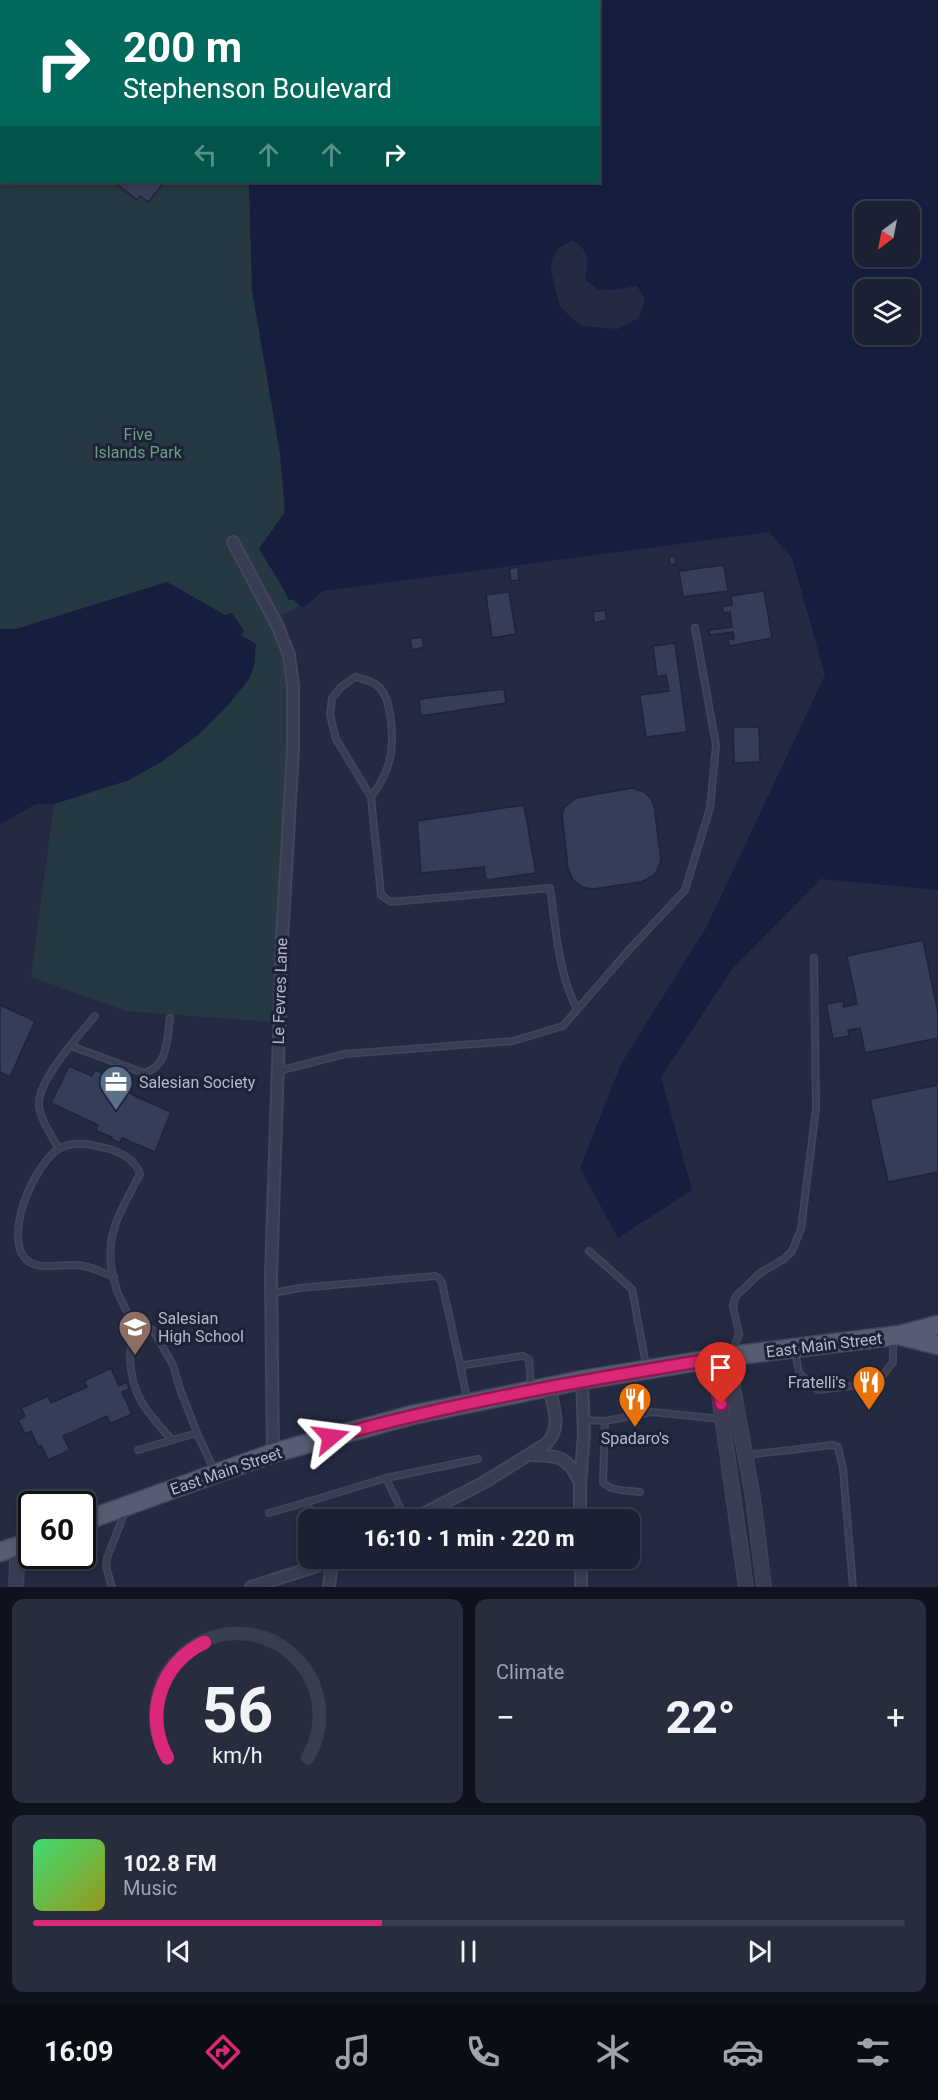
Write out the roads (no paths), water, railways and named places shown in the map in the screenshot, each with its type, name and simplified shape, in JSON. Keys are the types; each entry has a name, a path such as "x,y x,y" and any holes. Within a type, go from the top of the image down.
{"main road":[{"name":"East Main Street","path":"96,1517 273,1453 412,1415 582,1380 731,1356 896,1336 938,1325"},
{"path":"896,1336 938,1345"},
{"path":"0,1552 18,1546"}],"street":[{"name":"Le Fevres Lane","path":"233,542 278,627 289,655 293,686 293,750 282,940 271,1264 273,1453"},
{"path":"731,1356 733,1388 753,1498 764,1587"},
{"path":"731,1356 718,1389 746,1587"},
{"path":"580,1509 582,1380"},
{"path":"432,1509 531,1455 554,1436 557,1427 540,1388"},
{"path":"531,1455 550,1455 562,1458 574,1471 580,1484"},
{"path":"16,1587 20,1569"},
{"path":"251,1587 304,1569"},
{"path":"329,1587 330,1569"},
{"path":"580,1587 581,1569"}],"lane":[{"path":"278,1071 345,1054 513,1041 563,1026 685,890 710,808 716,744 695,628"},
{"path":"371,797 379,787 392,753 393,737 387,700 380,687 355,677 341,687 332,698 330,715 336,739 371,797 381,895 391,902 550,888 569,993 577,1009"},
{"path":"731,1356 739,1334 733,1306 736,1296 760,1273 784,1259 792,1251 801,1228 816,1109 814,958"},
{"path":"59,1149 43,1119 38,1103 56,1064 95,1016"},
{"path":"70,1046 144,1073 153,1071 161,1062 166,1049 170,1018"},
{"path":"114,1277 82,1265 39,1265 29,1262 16,1246 15,1232 18,1212 30,1185 59,1149 71,1144 92,1144 117,1152 133,1161 140,1174 119,1214 109,1244 109,1257 114,1277 117,1290 133,1326 130,1360 136,1393 144,1409 172,1440"},
{"path":"589,1251 632,1289 647,1370"},
{"path":"272,1293 300,1288 435,1276 439,1278 442,1283 467,1403"},
{"path":"133,1326 153,1330 161,1343 173,1365 197,1433 215,1473"},
{"path":"795,1349 800,1373 818,1390 878,1383 893,1362 896,1336"},
{"path":"461,1369 464,1365 523,1356 530,1359 540,1388"},
{"path":"583,1420 605,1421 652,1412 723,1419 739,1418"},
{"path":"605,1421 603,1482 607,1487 640,1492"},
{"path":"138,1450 197,1433"},
{"path":"744,1455 832,1445 838,1447 843,1469 853,1587"},
{"path":"269,1513 386,1478 478,1459"},
{"path":"386,1478 401,1509"},
{"path":"308,1502 310,1509"},
{"path":"112,1587 106,1567 107,1558 127,1506"}],"water":[{"path":"600,0 938,0 938,890 821,879 733,968 661,1077 692,1190 618,1238 580,1168 621,1064 707,926 825,675 792,558 769,532 323,591 304,607 294,600 289,600 259,549 285,512 280,453 252,290 249,183 600,183","holes":["572,240 587,256 585,279 597,289 612,290 637,286 645,299 639,318 618,329 581,326 560,307 551,271 552,259 558,249"]},
{"path":"167,582 225,615 232,613 244,631 241,635 256,644 254,667 249,679 230,703 198,735 161,762 129,780 54,804 36,804 0,824 0,629 16,629"}],"place":[{"name":"Salesian Society","path":"116,1111"},
{"name":"Salesian High School","path":"135,1356"},
{"name":"Fratelli's","path":"869,1411"},
{"name":"Spadaro's","path":"635,1428"}],"park label":[{"name":"Five Islands Park","path":"138,443"}]}
